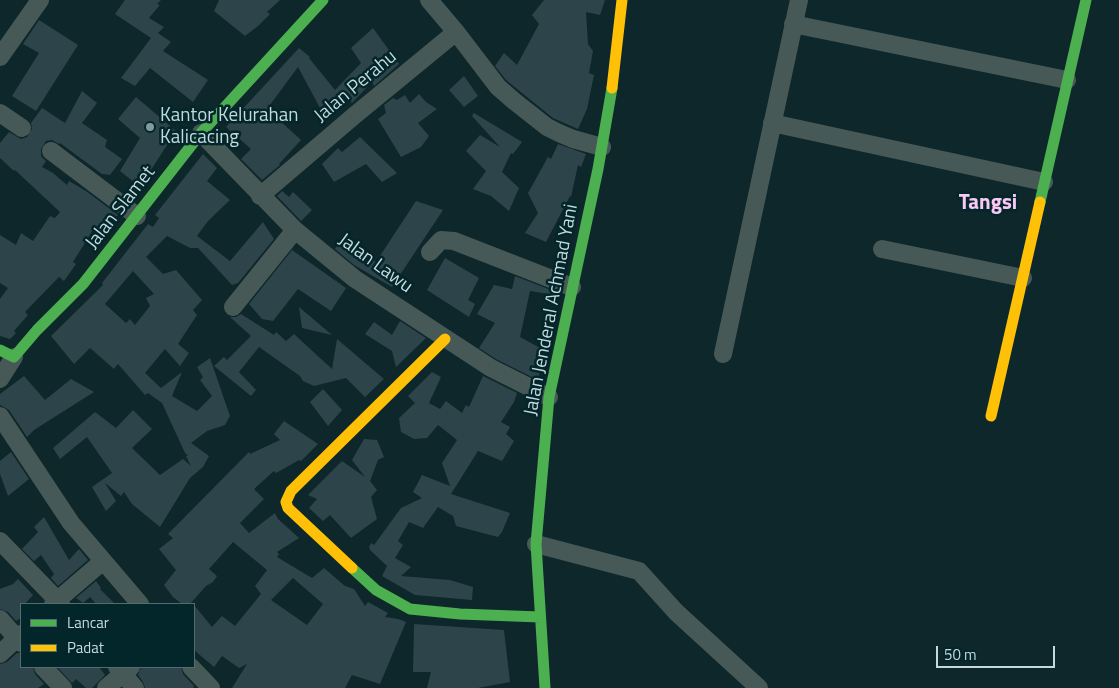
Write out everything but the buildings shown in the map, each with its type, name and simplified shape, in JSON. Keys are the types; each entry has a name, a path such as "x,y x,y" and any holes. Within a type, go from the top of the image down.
{"street":[{"path":"0,57 40,0"},
{"name":"Jalan Slamet","path":"7,353 37,330 84,284 201,134 323,0"},
{"path":"429,0 498,87 532,116 559,133 602,147"},
{"name":"Jalan Jenderal Achmad Yani","path":"545,688 536,544 549,397 602,147 612,91 622,0"},
{"path":"722,354 798,0"},
{"path":"991,416 1086,0"},
{"path":"793,24 1067,80"},
{"name":"Jalan Perahu","path":"260,196 456,32"},
{"path":"0,113 22,128"},
{"path":"772,123 1044,182"},
{"name":"Jalan Lawu","path":"201,134 295,230 355,279 491,368 549,397"},
{"path":"51,151 138,216"},
{"path":"233,307 295,230"},
{"path":"430,252 440,240 454,240 572,287"},
{"path":"882,249 1022,278"},
{"path":"445,339 291,491 286,502 288,508 376,590 410,609 460,614 540,617"},
{"path":"0,379 7,353"},
{"path":"0,416 61,509 102,562 139,603"},
{"path":"0,541 57,603 102,562"},
{"path":"536,544 639,571 676,612 760,688"},
{"path":"0,619 20,638 0,654"},
{"path":"44,668 63,688"},
{"path":"192,668 211,688"},
{"path":"106,688 124,669 136,688"}],"traffic: fast":[{"path":"0,350 14,357 37,330 83,284 201,133 323,0"},
{"path":"1040,202 1086,0"},
{"path":"545,688 536,544 549,397 598,169 612,88"},
{"path":"352,568 376,590 410,609 460,614 540,617"}],"traffic: slow":[{"path":"612,88 622,0"},
{"path":"991,416 1040,202"},
{"path":"352,568 288,508 286,502 291,491 445,339"}],"place":[{"name":"Kantor Kelurahan Kalicacing","path":"150,127"}],"district":[{"name":"Tangsi","path":"988,204"}]}
